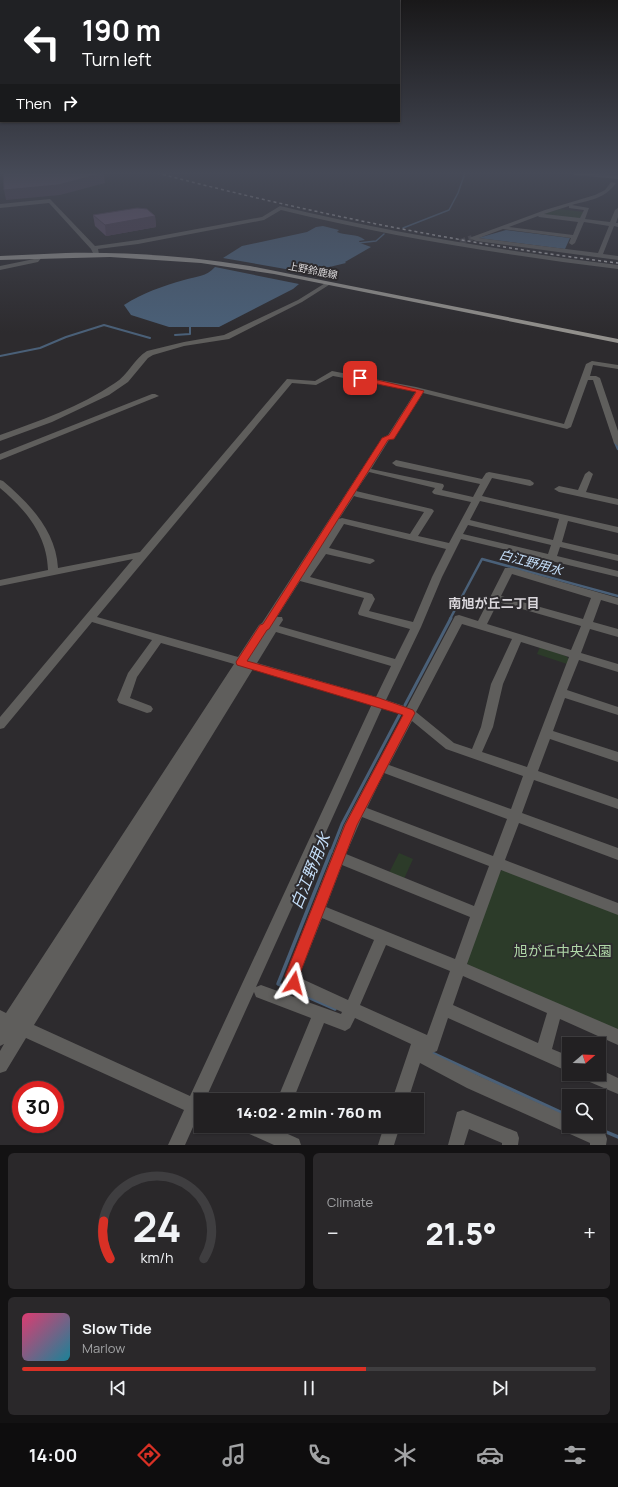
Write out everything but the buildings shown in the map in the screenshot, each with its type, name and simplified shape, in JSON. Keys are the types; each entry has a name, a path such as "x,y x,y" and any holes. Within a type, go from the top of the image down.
{"main road":[{"name":"上野鈴鹿線","path":"0,258 95,251 202,261 329,283 618,341"}],"street":[{"path":"73,226 95,251 220,226"},
{"path":"361,226 385,232 516,253 618,267"},
{"path":"508,226 472,238 618,258"},
{"path":"504,228 529,226"},
{"path":"555,226 574,237"},
{"path":"568,251 579,226"},
{"path":"600,255 614,226"},
{"path":"0,268 36,261 40,256"},
{"path":"0,438 49,420 106,393 125,380 144,356 150,353 184,344 226,337 300,301 329,283"},
{"path":"0,725 290,381 316,383 330,373 420,391 567,427 590,364 592,363 618,367"},
{"path":"585,378 596,378 617,439"},
{"path":"245,664 263,628 266,626 420,391"},
{"path":"0,457 155,396"},
{"path":"396,463 484,482"},
{"path":"372,471 440,486 437,492 477,499 618,530"},
{"path":"581,494 589,474"},
{"path":"202,1093 379,702 484,482 488,475 530,484"},
{"path":"0,483 23,505 50,542 54,557 53,571"},
{"path":"559,489 618,502"},
{"path":"357,494 429,511 419,530 412,538"},
{"path":"552,558 564,518"},
{"path":"0,1038 13,1024 245,664 273,628 342,521 452,547"},
{"path":"466,522 618,558"},
{"path":"459,536 618,574"},
{"path":"323,550 370,561"},
{"path":"0,583 53,571 144,554"},
{"path":"482,626 509,570 618,602"},
{"path":"304,580 368,596 370,599 363,613 416,627"},
{"path":"418,1047 431,1044 458,967 576,656 597,596"},
{"path":"496,598 618,633"},
{"path":"89,618 379,702 410,713 450,746 618,804"},
{"path":"562,1123 473,1082 418,1047 351,1008 294,983 292,976 338,857 358,810 459,619 618,668"},
{"path":"273,628 398,664"},
{"path":"475,755 487,727 497,684 518,637"},
{"path":"147,709 123,700 132,676 159,638"},
{"path":"562,693 618,712"},
{"path":"546,733 618,757"},
{"path":"381,767 618,854"},
{"path":"358,810 498,862 618,909"},
{"path":"338,857 478,914"},
{"path":"318,910 458,967 555,1011 618,1037"},
{"path":"261,992 345,1023 383,936"},
{"path":"444,1009 562,1061"},
{"path":"543,1053 555,1011"},
{"path":"288,1093 320,1014"},
{"path":"0,1065 13,1024"},
{"path":"13,1024 194,1103"},
{"path":"402,1093 418,1047"},
{"path":"606,1081 618,1086"},
{"path":"176,1145 194,1110"},
{"path":"456,1145 464,1118 512,1138 510,1145"},
{"path":"276,1133 293,1145"},
{"path":"386,1145 390,1133"},
{"path":"585,1133 599,1139 598,1145"}],"green space":[{"path":"540,647 566,656 569,659 567,664 537,654"},
{"path":"399,853 413,859 404,879 389,873"},
{"name":"旭が丘中央公園","path":"504,869 618,913 618,1031 468,968 467,960 499,872"}],"water":[{"path":"325,226 339,230 337,232 355,235 365,240 359,241 360,243 371,247 345,262 346,263 317,270 314,274 223,258 242,246 307,232 316,227"},
{"path":"506,230 570,238 565,249 478,238"},
{"path":"215,267 299,284 293,289 219,327 169,327 131,315 124,305 153,290 208,273"}],"waterway":[{"path":"403,228 407,226"},
{"path":"358,243 376,241 384,234"},
{"path":"0,356 40,348 66,337 104,325 150,338"},
{"path":"175,335 190,334 190,327"},
{"name":"白江野用水","path":"615,442 618,449"},
{"name":"白江野用水","path":"450,619 482,559 618,596"},
{"name":"白江野用水","path":"405,705 451,618"},
{"name":"白江野用水","path":"331,852 342,824 400,714"},
{"name":"白江野用水","path":"331,851 278,984 335,1009"},
{"name":"白江野用水","path":"430,1052 562,1113"},
{"name":"白江野用水","path":"606,1132 618,1137"}],"tunnel":[{"path":"460,242 472,238"}],"railway":[{"path":"388,226 502,247 618,263"}],"district":[{"name":"南旭が丘二丁目","path":"494,603"}],"route":[{"path":"294,983 292,976 351,825 410,713 379,702 241,662 263,628 266,626 386,438 391,437 420,391 360,378"}]}
